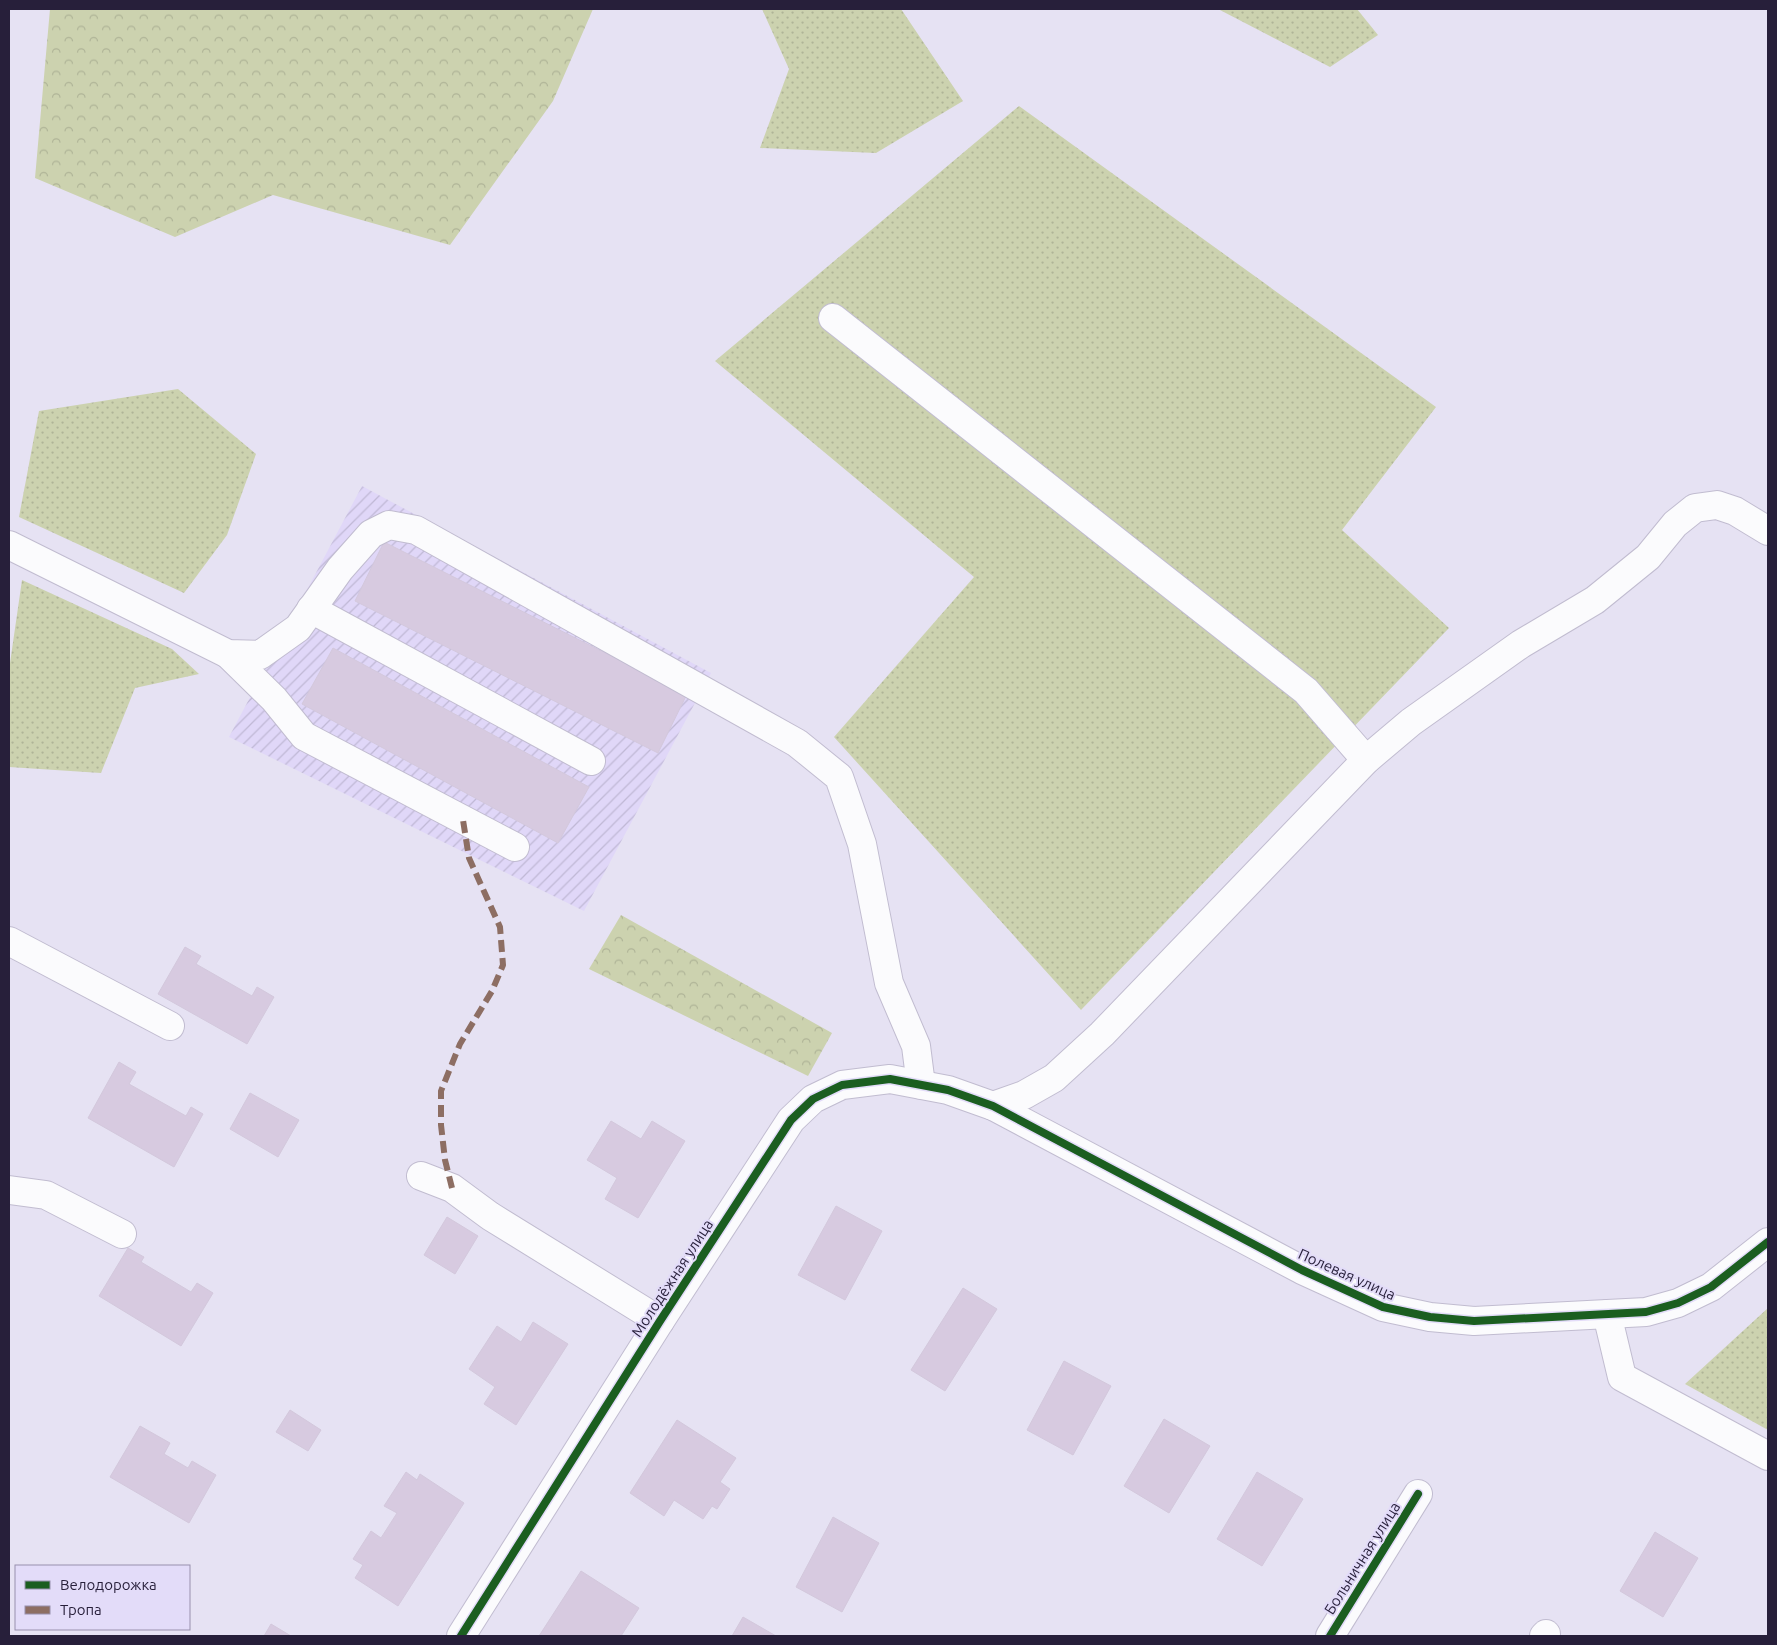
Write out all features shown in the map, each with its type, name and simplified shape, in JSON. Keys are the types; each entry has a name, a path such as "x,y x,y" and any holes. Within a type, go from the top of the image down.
{"street":[{"path":"833,318 1306,691 1366,760"},
{"path":"993,1106 1024,1095 1054,1078 1102,1034 1366,760 1411,722 1521,644 1595,600 1648,557 1675,524 1696,508 1717,505 1735,511 1768,531"},
{"path":"228,654 260,655 298,628 340,569 371,534 389,525 416,530 797,743 839,777 862,844 889,983 916,1046 922,1085"},
{"path":"9,545 228,654 274,698 304,736 515,847"},
{"path":"311,609 591,761"},
{"path":"9,941 170,1026"},
{"name":"Молодёжная улица","path":"461,1636 660,1320 792,1120 812,1099 842,1085 890,1079 948,1090 993,1106"},
{"name":"Полевая улица","path":"993,1106 1302,1270 1382,1307 1430,1318 1474,1321 1646,1312 1678,1303 1711,1287 1768,1242"},
{"path":"421,1176 452,1188 490,1216 660,1320"},
{"path":"9,1190 46,1195 122,1234"},
{"path":"1607,1314 1622,1377 1768,1456"},
{"name":"Больничная улица","path":"1330,1636 1418,1494"}],"shaded area":[{"path":"362,486 711,673 584,911 229,737"}],"green space":[{"path":"50,9 593,9 553,101 450,245 273,195 175,237 35,178"},
{"path":"762,9 901,9 963,101 876,153 760,148 789,69"},
{"path":"1218,9 1357,9 1378,35 1330,67"},
{"path":"1019,106 1436,407 1342,530 1449,628 1081,1010 834,737 974,577 715,361"},
{"path":"178,389 256,454 227,535 184,593 19,517 39,411"},
{"path":"22,580 172,649 199,674 135,688 101,773 9,767 9,670"},
{"path":"621,915 832,1033 808,1076 589,969"},
{"path":"1768,1308 1768,1430 1685,1384"}],"building":[{"path":"384,542 687,694 658,753 355,601"},
{"path":"333,648 589,787 558,843 302,704"},
{"path":"185,947 201,956 196,964 252,996 257,987 274,997 247,1044 158,994"},
{"path":"119,1062 136,1072 129,1084 186,1116 191,1107 203,1114 174,1167 88,1118"},
{"path":"250,1093 299,1120 278,1157 230,1129"},
{"path":"611,1121 641,1139 652,1121 685,1141 638,1218 605,1199 617,1178 587,1160"},
{"path":"836,1206 882,1231 845,1300 798,1275"},
{"path":"447,1217 478,1236 455,1274 424,1255"},
{"path":"128,1248 144,1257 141,1262 191,1292 197,1283 213,1293 181,1346 99,1296"},
{"path":"963,1288 997,1309 945,1391 911,1370"},
{"path":"533,1322 568,1344 516,1425 484,1404 495,1387 469,1369 497,1326 521,1342"},
{"path":"1064,1361 1111,1386 1073,1455 1027,1430"},
{"path":"290,1410 321,1430 308,1451 276,1432"},
{"path":"1164,1419 1210,1446 1169,1513 1124,1486"},
{"path":"677,1420 736,1458 720,1482 730,1489 717,1509 712,1506 703,1519 674,1500 664,1516 630,1493"},
{"path":"140,1426 170,1443 164,1454 188,1468 192,1461 216,1475 189,1523 110,1477"},
{"path":"406,1472 417,1480 420,1474 464,1503 398,1606 355,1578 363,1565 353,1559 371,1531 381,1538 397,1513 384,1506"},
{"path":"1257,1472 1303,1499 1262,1566 1217,1539"},
{"path":"833,1517 879,1543 842,1612 796,1587"},
{"path":"1655,1532 1698,1558 1663,1617 1620,1591"},
{"path":"581,1571 639,1608 621,1636 539,1636"},
{"path":"743,1617 776,1636 732,1636"},
{"path":"271,1624 291,1636 264,1636"}],"marked path":[{"path":"452,1188 445,1160 441,1125 441,1091 460,1044 492,991 503,965 500,927 469,858 463,820"}],"cycle path":[{"path":"461,1636 660,1321 791,1120 813,1099 842,1085 890,1079 948,1090 993,1106 1302,1270 1383,1307 1430,1317 1474,1321 1646,1312 1678,1303 1711,1287 1768,1242"},
{"path":"1330,1636 1418,1494"}]}
